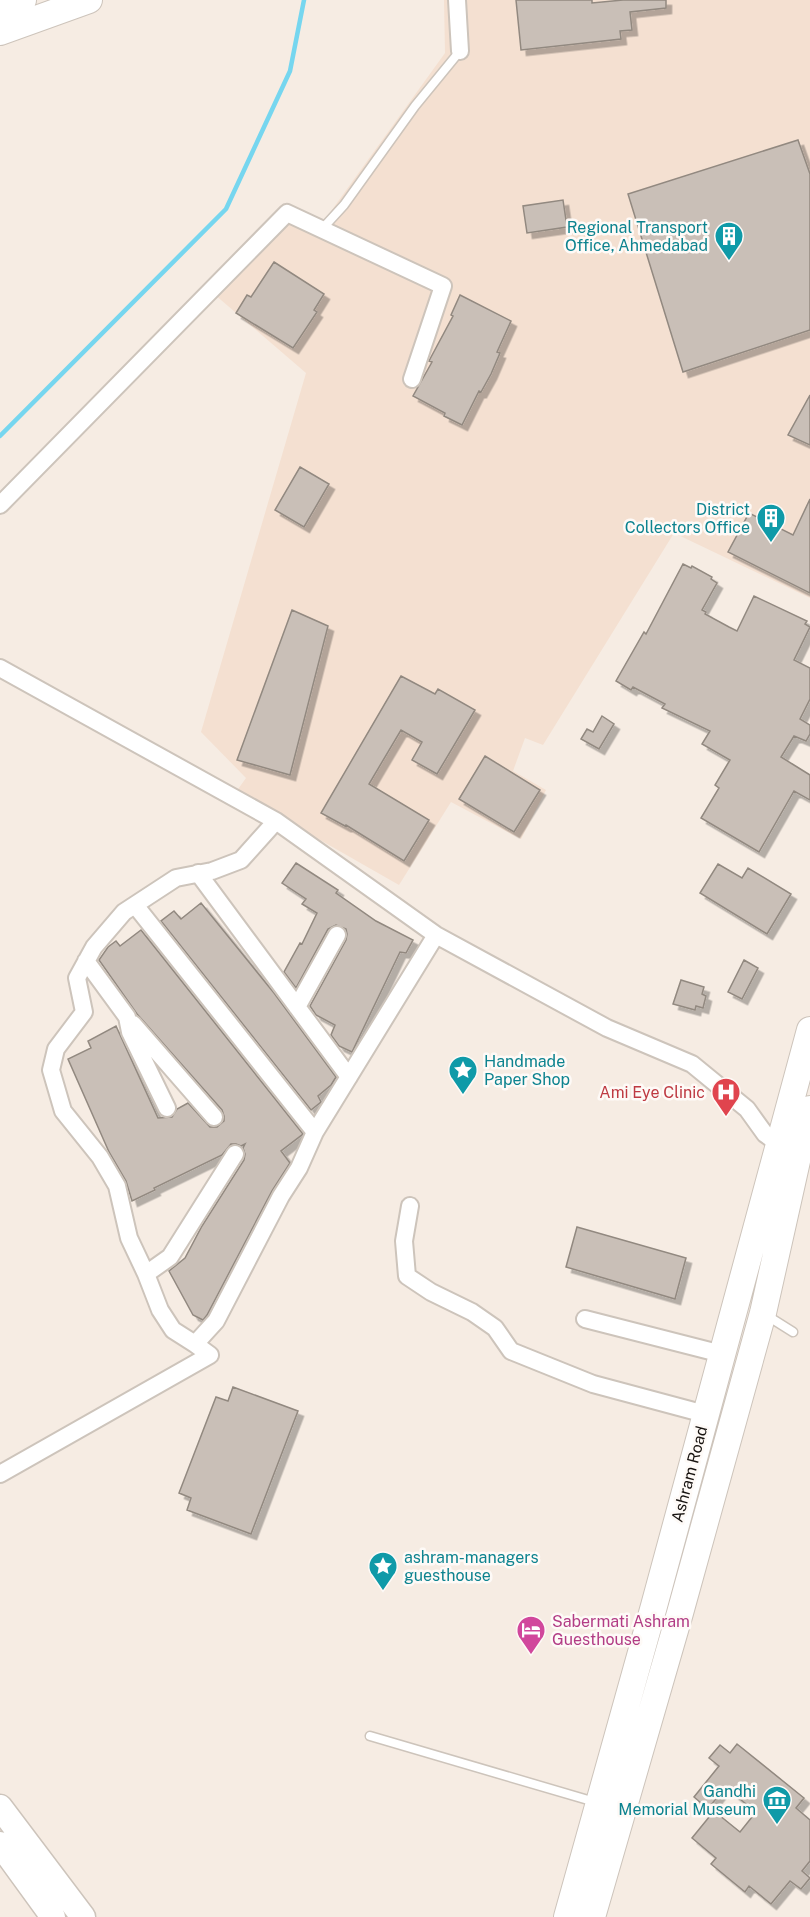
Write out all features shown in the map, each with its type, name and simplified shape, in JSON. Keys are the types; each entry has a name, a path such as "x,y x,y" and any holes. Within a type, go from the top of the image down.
{"main road":[{"path":"0,8 23,0"},
{"path":"0,32 89,0"},
{"name":"Ashram Road","path":"567,1917 612,1806 763,1313 797,1144 810,1030"},
{"name":"Ashram Road","path":"592,1917 612,1806 705,1414 722,1354 810,1109"}],"street":[{"path":"456,0 460,51"},
{"path":"0,505 287,213 443,286 412,379"},
{"path":"0,668 276,821 436,935 607,1028 692,1064 747,1109 765,1134 797,1144"},
{"path":"0,1474 210,1355 173,1330 160,1310 129,1238 117,1186 100,1157 63,1111 51,1070 56,1049 84,1011 77,978 94,947 124,912 176,878 241,860 276,821"},
{"path":"198,873 349,1077"},
{"path":"135,905 315,1132"},
{"path":"195,1344 216,1321 281,1196 299,1168 315,1132 436,935"},
{"path":"297,1007 337,936"},
{"path":"86,961 127,1017 214,1117"},
{"path":"127,1017 130,1032 167,1108"},
{"path":"146,1274 170,1257 235,1154"},
{"path":"410,1206 404,1241 407,1276 431,1292 472,1312 495,1328 510,1351 593,1384 705,1414"},
{"path":"585,1319 722,1354"},
{"path":"0,1807 83,1917"},
{"path":"0,1844 53,1917"}],"lane":[{"path":"322,229 344,205 415,106 460,51"},
{"path":"763,1313 793,1332"},
{"path":"370,1736 612,1806"}],"shaded area":[{"path":"444,0 810,0 810,598 674,533 543,745 525,738 513,771 546,790 521,839 451,802 399,885 236,792 246,778 201,732 306,373 214,294 288,219 316,232 445,53"}],"building":[{"path":"516,0 592,0 592,3 666,0 666,8 630,12 632,30 620,31 621,39 521,50"},
{"name":"Regional Transport Office, Ahmedabad","path":"798,140 810,174 810,330 683,372 628,194"},
{"path":"563,200 567,227 527,233 523,206"},
{"path":"274,262 324,294 314,310 317,312 293,348 236,313 247,295 251,297"},
{"path":"460,295 511,321 497,352 500,353 491,374 481,392 479,391 462,425 413,396 432,362 429,361 453,316 451,315"},
{"path":"810,395 810,445 788,435"},
{"path":"300,467 329,484 304,527 275,510"},
{"name":"District Collectors Office","path":"810,499 810,593 728,552 749,513 793,535"},
{"path":"683,564 691,568 692,566 712,577 711,579 717,583 702,610 706,612 705,614 737,631 754,596 807,621 805,624 810,627 794,660 810,668 810,699 800,719 810,725 810,734 806,741 794,736 781,757 810,775 810,800 794,791 759,852 701,818 719,788 715,785 730,760 702,744 710,731 662,708 665,704 616,681 644,632 646,634"},
{"path":"292,610 328,626 290,775 237,760"},
{"path":"401,676 435,694 438,689 475,710 437,774 412,760 422,742 401,730 369,784 429,820 404,861 346,825 321,813"},
{"path":"602,716 614,724 599,749 581,739 587,729 593,732"},
{"path":"485,756 540,790 514,832 459,799"},
{"path":"296,863 338,890 336,893 376,921 413,940 406,953 400,952 352,1052 339,1046 331,1035 335,1025 316,1015 310,1006 346,940 346,929 336,925 328,929 296,988 284,972 300,943 302,944 317,913 302,904 306,899 282,883"},
{"path":"718,864 742,878 748,868 791,894 767,934 700,893"},
{"path":"201,903 274,993 336,1077 331,1085 318,1096 321,1102 311,1110 161,921 174,911 181,919"},
{"path":"141,930 303,1134 281,1151 290,1163 272,1191 203,1320 193,1315 169,1271 185,1258 202,1226 244,1160 245,1144 241,1146 231,1144 222,1155 132,1201 126,1181 109,1152 68,1059 91,1048 88,1041 116,1026 158,1118 172,1117 177,1109 188,1103 210,1127 217,1127 224,1121 222,1110 137,1014 99,960 108,947 116,941 120,946"},
{"path":"744,960 758,968 742,999 728,992"},
{"path":"681,980 704,987 702,994 706,996 703,1008 696,1006 695,1010 673,1004"},
{"path":"577,1227 686,1258 675,1299 566,1267"},
{"path":"233,1387 298,1411 251,1534 187,1510 191,1498 179,1493 216,1397 228,1401"},
{"name":"Gandhi Memorial Museum","path":"737,1744 804,1798 796,1808 810,1820 810,1861 802,1871 810,1878 801,1889 790,1881 771,1904 749,1886 745,1892 711,1864 716,1858 692,1838 714,1811 740,1832 756,1812 725,1787 708,1809 694,1797 719,1766 709,1758 720,1745 730,1753"}],"waterway":[{"path":"0,436 226,209 290,71 304,0"}],"place":[{"name":"Regional Transport Office, Ahmedabad","path":"729,262"},
{"name":"District Collectors Office","path":"771,544"},
{"name":"Handmade Paper Shop","path":"463,1096"},
{"name":"Ami Eye Clinic","path":"726,1118"},
{"name":"ashram-managers guesthouse","path":"383,1592"},
{"name":"Sabermati Ashram Guesthouse","path":"531,1656"},
{"name":"Gandhi Memorial Museum","path":"777,1826"}]}
